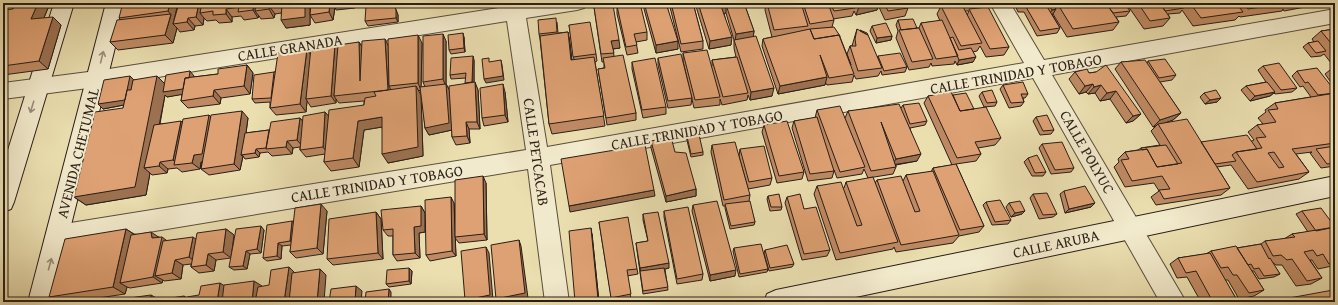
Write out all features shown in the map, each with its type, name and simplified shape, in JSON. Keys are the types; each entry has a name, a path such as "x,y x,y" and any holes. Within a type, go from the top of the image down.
{"street":[{"path":"3,202 64,3"},
{"name":"AVENIDA CHETUMAL","path":"40,302 116,3"},
{"name":"CALLE GRANADA","path":"3,91 39,85 96,79 515,7 577,3"},
{"name":"CALLE POLYUC","path":"1000,3 1174,302"},
{"name":"CALLE PETCACAB","path":"515,7 538,158 557,302"},
{"name":"CALLE TRINIDAD Y TOBAGO","path":"58,236 538,158 1039,70 1335,16"},
{"name":"CALLE ARUBA","path":"776,302 1335,186"}],"building":[{"path":"16,3 38,3 31,19 53,17 39,61 3,66 3,10 13,9"},
{"path":"137,3 170,3 168,11 119,18 122,6 136,5"},
{"path":"179,3 199,3 196,17 188,18 187,22 173,24"},
{"path":"202,3 254,3 253,10 238,12 239,7 226,9 226,14 213,15 213,11 200,13"},
{"path":"256,3 280,3 279,5 269,6 269,9 255,11"},
{"path":"282,3 305,3 305,17 281,20"},
{"path":"311,3 330,3 329,12 310,15"},
{"path":"334,3 352,3 334,5"},
{"path":"393,3 396,10 396,18 365,21 366,6"},
{"path":"640,3 647,32 634,34 637,45 626,47 617,6"},
{"path":"644,3 666,3 678,41 656,45"},
{"path":"671,3 693,3 703,41 681,44"},
{"path":"698,3 744,3 754,31 736,34 726,5 721,6 732,37 710,41"},
{"path":"767,3 801,3 808,26 774,30"},
{"path":"803,3 828,3 834,20 810,24"},
{"path":"830,3 853,3 855,8 834,11"},
{"path":"857,3 875,3 859,7"},
{"path":"884,3 906,3 908,8 888,11"},
{"path":"961,3 982,43 961,46 941,6"},
{"path":"962,3 983,3 984,4 964,7"},
{"path":"1019,3 1037,3 1038,6 1046,5 1060,28 1040,31 1026,7 1021,7"},
{"path":"1048,3 1052,3 1056,9 1052,10"},
{"path":"1057,3 1106,3 1119,22 1073,29"},
{"path":"1106,3 1124,3 1130,11 1113,13"},
{"path":"1138,3 1160,3 1170,18 1150,21"},
{"path":"1160,3 1181,3 1184,8 1165,11"},
{"path":"1190,3 1236,3 1243,12 1201,18"},
{"path":"1243,3 1287,3 1248,9"},
{"path":"1290,3 1308,3 1289,6 1288,5"},
{"path":"613,5 619,40 611,41 614,53 601,54 594,7"},
{"path":"988,7 1009,47 990,49 969,9"},
{"path":"171,14 165,35 110,42 117,20"},
{"path":"556,18 557,32 539,34 538,20"},
{"path":"913,19 917,28 901,30 898,20"},
{"path":"942,20 958,56 936,59 921,23"},
{"path":"590,22 596,54 573,57 569,25"},
{"path":"886,23 892,36 877,38 872,26"},
{"path":"834,27 840,36 814,39 810,29"},
{"path":"919,28 933,59 912,62 899,30"},
{"path":"810,29 814,39 839,35 854,74 829,78 820,55 827,77 780,86 763,39"},
{"path":"857,29 868,35 882,68 858,71 850,46 856,46 855,39"},
{"path":"1335,29 1335,48 1321,31"},
{"path":"568,32 571,60 594,57 604,116 549,124 540,36"},
{"path":"463,33 464,48 449,50 448,35"},
{"path":"443,34 443,79 423,82 423,36"},
{"path":"418,35 418,83 389,86 388,39"},
{"path":"756,36 774,88 751,92 734,40"},
{"path":"953,37 959,50 971,48 976,57 959,60 950,38"},
{"path":"385,39 388,90 334,96 338,45 359,42 360,81 362,41"},
{"path":"1318,41 1326,51 1316,53 1308,43"},
{"path":"335,44 331,96 306,99 311,47"},
{"path":"307,49 300,104 270,108 278,53"},
{"path":"707,50 720,97 695,100 683,53"},
{"path":"900,53 907,67 884,71 878,56"},
{"path":"681,54 692,98 668,101 658,58"},
{"path":"623,55 636,113 606,118 598,69 605,68 603,58"},
{"path":"473,56 472,82 465,83 466,73 450,75 451,58"},
{"path":"737,57 748,93 723,97 712,60"},
{"path":"489,58 489,62 501,60 503,76 484,79 482,59"},
{"path":"655,58 666,107 642,110 632,62"},
{"path":"1165,59 1176,75 1159,78 1148,61"},
{"path":"1145,60 1181,113 1160,120 1121,62"},
{"path":"1279,63 1297,88 1281,90 1263,66"},
{"path":"247,65 244,86 214,90 213,96 181,101 185,78 218,74 218,69"},
{"path":"1106,65 1141,114 1133,116 1116,91 1107,93 1101,85 1094,87 1093,84 1085,86 1075,72 1087,69 1089,73 1096,72"},
{"path":"1317,68 1335,93 1318,95 1308,82 1305,83 1297,71"},
{"path":"1330,70 1335,70 1335,77"},
{"path":"190,71 189,78 185,78 183,89 163,92 166,75"},
{"path":"274,72 271,98 252,99 254,75"},
{"path":"130,76 125,100 98,104 104,80"},
{"path":"157,76 135,187 74,197 95,112 123,108 127,90 131,90 133,80"},
{"path":"475,82 477,122 466,122 467,136 452,137 449,86"},
{"path":"1023,82 1028,94 1021,94 1024,102 1011,103 1003,85"},
{"path":"1267,82 1275,92 1255,96 1246,86"},
{"path":"446,84 449,123 425,128 420,87"},
{"path":"503,84 505,115 482,118 480,88"},
{"path":"416,86 418,147 382,154 382,117 358,121 353,158 324,162 329,110 364,105 365,98 376,96 374,92"},
{"path":"992,90 997,102 987,103 982,92"},
{"path":"1216,90 1221,98 1210,100 1204,93"},
{"path":"951,92 960,111 986,107 1001,138 975,142 981,154 957,158 928,96"},
{"path":"966,93 974,109 960,111 953,95"},
{"path":"1335,93 1335,143 1292,149 1309,172 1257,182 1236,152 1262,148 1256,138 1266,137 1257,125 1276,122 1268,110 1278,109 1275,103","holes":["1274,152 1284,167 1279,168 1268,153"]},
{"path":"919,103 927,121 910,124 903,105"},
{"path":"899,104 921,154 896,159 881,122 896,167 871,171 848,111"},
{"path":"840,106 865,167 840,172 817,110"},
{"path":"242,111 234,164 201,169 211,115"},
{"path":"325,112 323,147 300,150 303,116"},
{"path":"209,115 202,154 194,155 192,163 174,165 183,119"},
{"path":"1047,115 1054,130 1043,131 1036,117"},
{"path":"817,117 834,171 810,174 794,121"},
{"path":"300,118 297,140 287,141 286,147 266,149 271,122"},
{"path":"1187,119 1230,188 1164,199 1159,190 1170,189 1162,176 1132,181 1121,160 1129,159 1125,152 1147,149 1157,167 1182,163 1158,124"},
{"path":"181,121 173,160 160,162 159,166 144,168 154,125"},
{"path":"787,121 804,172 779,176 764,125"},
{"path":"697,126 703,152 691,154 685,128"},
{"path":"269,130 266,148 256,149 255,153 241,155 245,133"},
{"path":"1247,135 1257,149 1236,152 1232,155 1236,161 1215,164 1201,142"},
{"path":"671,137 675,152 686,153 696,189 666,196 651,141"},
{"path":"735,142 750,195 724,200 712,145"},
{"path":"1062,142 1074,168 1055,170 1042,144"},
{"path":"645,145 654,190 569,206 561,159"},
{"path":"1166,145 1178,164 1157,167 1147,149 1142,150 1141,148"},
{"path":"764,146 772,178 749,182 740,149"},
{"path":"1335,146 1335,163 1327,164 1316,149"},
{"path":"1037,155 1046,172 1035,173 1028,158"},
{"path":"956,164 984,226 960,230 933,168"},
{"path":"933,171 959,235 901,245 877,180 901,176 915,212 920,211 906,175"},
{"path":"483,176 484,234 455,237 455,180"},
{"path":"873,177 898,242 840,253 817,186 841,182 857,226 862,225 846,182"},
{"path":"1085,186 1095,203 1069,209 1064,191"},
{"path":"1047,193 1057,214 1043,215 1033,194"},
{"path":"779,194 782,207 771,207 768,196"},
{"path":"800,194 804,209 816,207 830,250 804,254 787,197"},
{"path":"451,197 452,251 426,255 425,200"},
{"path":"1000,200 1011,220 995,222 986,202"},
{"path":"717,201 736,270 710,275 693,205"},
{"path":"750,201 755,222 731,226 725,204"},
{"path":"1020,201 1025,211 1015,213 1009,203"},
{"path":"321,204 317,248 290,252 295,208"},
{"path":"421,206 421,226 414,227 415,253 393,255 393,229 383,230 381,210"},
{"path":"688,207 703,274 677,279 664,211"},
{"path":"1321,208 1335,227 1316,231 1302,211"},
{"path":"376,212 378,253 327,259 329,219"},
{"path":"658,212 669,263 640,268 636,243 648,241 643,214"},
{"path":"628,217 637,269 627,270 631,294 611,298 599,222"},
{"path":"292,221 290,241 278,243 277,256 263,258 267,225"},
{"path":"261,226 257,249 246,251 243,266 229,267 236,229"},
{"path":"1335,227 1335,262 1329,264 1323,254 1317,256 1313,250 1304,252 1322,278 1307,281 1292,259 1287,260 1281,255 1273,256 1265,241 1295,237 1292,234"},
{"path":"591,228 598,299 575,302 569,231"},
{"path":"126,229 113,287 49,297 65,239"},
{"path":"226,229 223,252 208,254 206,265 191,267 197,233"},
{"path":"151,232 152,238 162,237 153,277 120,283 131,235"},
{"path":"193,237 189,257 175,260 172,273 155,276 163,241"},
{"path":"519,240 525,293 496,299 491,245"},
{"path":"761,244 768,269 740,274 734,248"},
{"path":"1261,244 1269,259 1270,258 1280,274 1264,276 1259,268 1254,269 1251,264 1248,265 1237,248"},
{"path":"787,245 794,264 770,268 765,250"},
{"path":"1236,246 1264,290 1249,293 1237,275 1233,275 1228,267 1221,268 1211,251"},
{"path":"486,247 490,295 465,300 461,251"},
{"path":"1210,253 1238,302 1213,302 1196,271 1186,273 1178,258"},
{"path":"289,267 284,302 255,302 258,287 269,285 271,270"},
{"path":"409,268 409,281 386,284 387,270"},
{"path":"664,268 668,287 643,291 640,271"},
{"path":"320,269 317,302 289,302 292,273"},
{"path":"254,281 252,302 222,302 224,285"},
{"path":"220,283 217,302 186,302 187,297 199,295 201,286"},
{"path":"356,286 355,302 329,302 331,289"},
{"path":"389,289 388,302 365,302 366,292"},
{"path":"1333,290 1335,293 1335,302 1273,301"},
{"path":"151,295 150,302 115,302 115,300"},
{"path":"184,296 183,302 152,302 152,301"}]}
